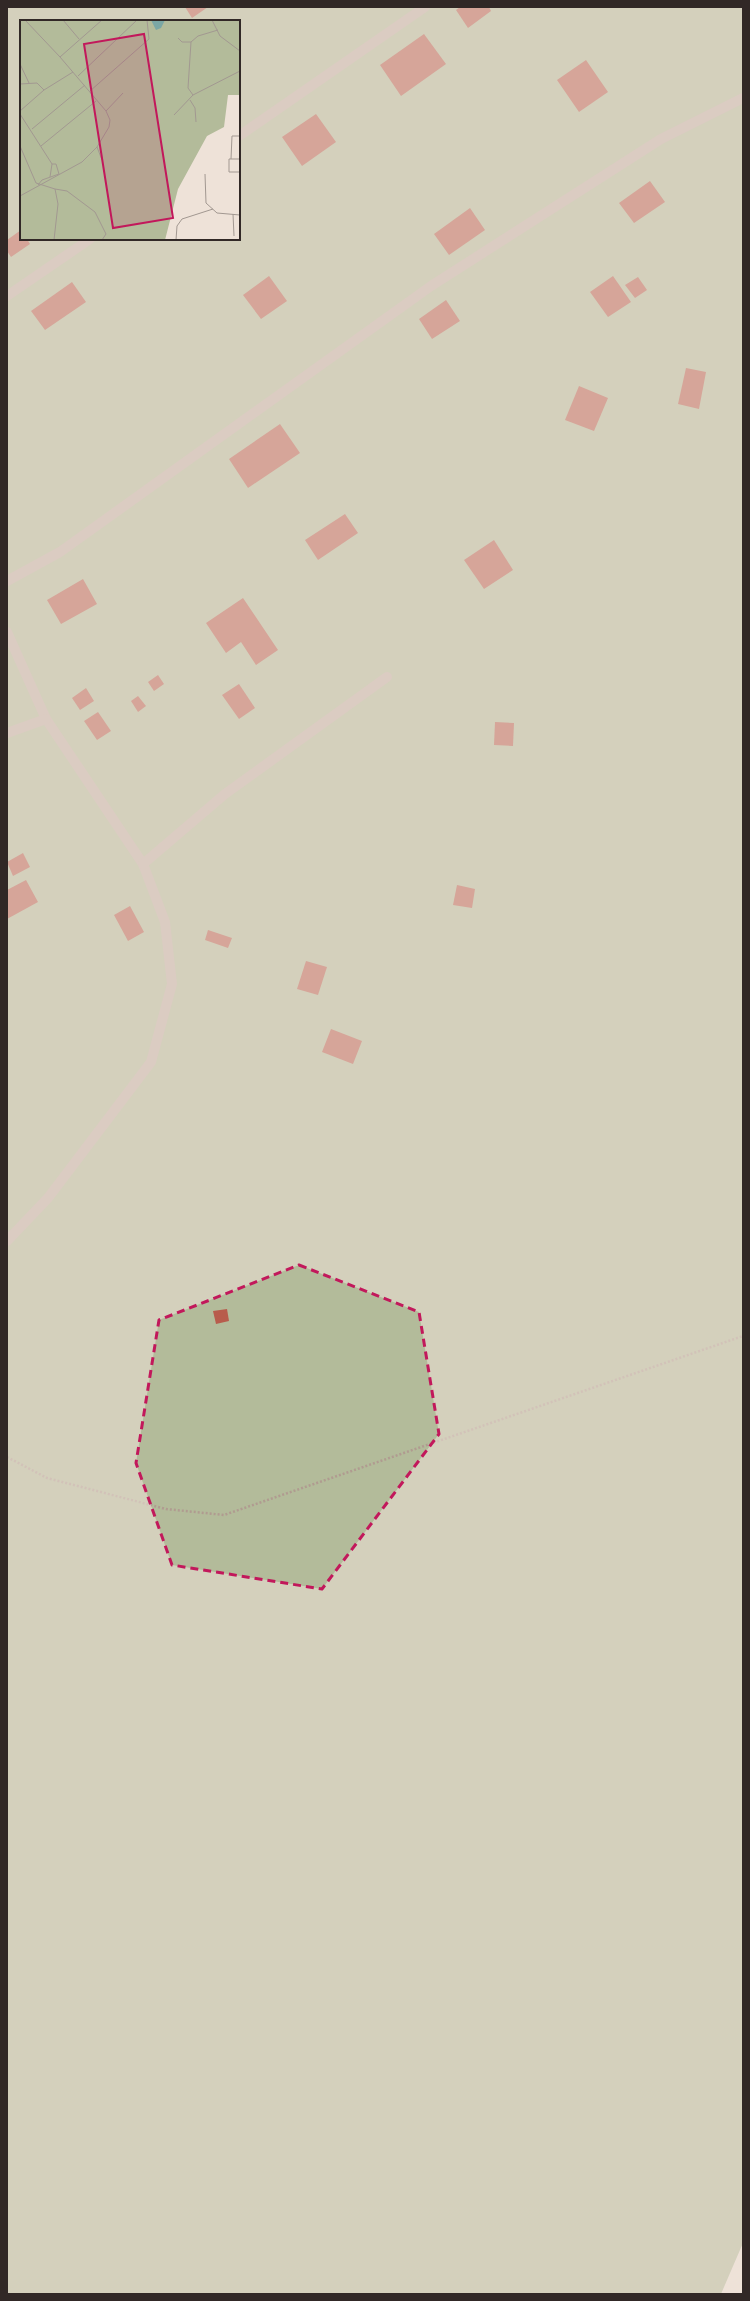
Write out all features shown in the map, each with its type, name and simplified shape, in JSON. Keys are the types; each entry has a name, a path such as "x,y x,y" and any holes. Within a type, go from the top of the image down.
{"lane":[{"path":"240,135 425,7"},
{"path":"7,582 60,552 431,286 661,139 743,98"},
{"path":"7,296 89,240"},
{"path":"7,632 46,719 143,864 165,922 172,984 151,1062 48,1198 7,1241"},
{"path":"143,864 225,794 387,677"},
{"path":"7,733 46,719"}],"path":[{"path":"7,1457 47,1478 166,1509 224,1515 743,1336"}],"highlighted area":[{"path":"299,1265 419,1312 439,1434 322,1589 172,1565 136,1463 159,1320"}],"green space":[{"path":"7,7 743,7 743,2243 721,2294 7,2294"}],"building":[{"path":"185,7 208,7 192,18"},
{"path":"460,7 489,7 491,11 468,28 456,10"},
{"path":"424,34 446,64 401,96 380,65"},
{"path":"586,60 608,92 579,112 557,80"},
{"path":"316,114 336,142 302,166 282,137"},
{"path":"650,181 665,202 634,223 619,203"},
{"path":"470,208 485,230 449,255 434,234"},
{"path":"20,231 20,240 28,240 30,244 11,257 7,251 7,240"},
{"path":"269,276 287,301 261,319 243,295"},
{"path":"613,276 631,302 608,317 590,292"},
{"path":"638,277 647,290 635,298 625,285"},
{"path":"72,282 86,302 45,330 31,311"},
{"path":"446,300 460,321 432,339 419,319"},
{"path":"686,368 706,372 699,409 678,404"},
{"path":"579,386 608,398 594,431 565,420"},
{"path":"280,424 300,453 248,488 229,459"},
{"path":"345,514 358,533 318,560 305,540"},
{"path":"494,540 513,570 484,589 464,560"},
{"path":"83,579 97,604 61,624 47,600"},
{"path":"243,598 278,650 256,665 241,642 226,653 206,623"},
{"path":"158,675 164,684 154,691 148,682"},
{"path":"239,684 255,708 239,719 222,695"},
{"path":"86,688 94,701 80,710 72,698"},
{"path":"138,696 146,706 138,712 131,701"},
{"path":"98,712 111,731 97,740 84,721"},
{"path":"495,722 514,723 513,746 494,745"},
{"path":"23,853 30,867 13,876 7,862"},
{"path":"26,880 38,902 7,919 7,890"},
{"path":"457,885 475,889 472,908 453,905"},
{"path":"130,906 144,932 128,941 114,915"},
{"path":"208,930 232,938 228,948 205,940"},
{"path":"306,961 327,967 318,995 297,989"},
{"path":"331,1029 362,1041 353,1064 322,1052"},
{"path":"227,1309 229,1321 216,1324 213,1311"}]}
